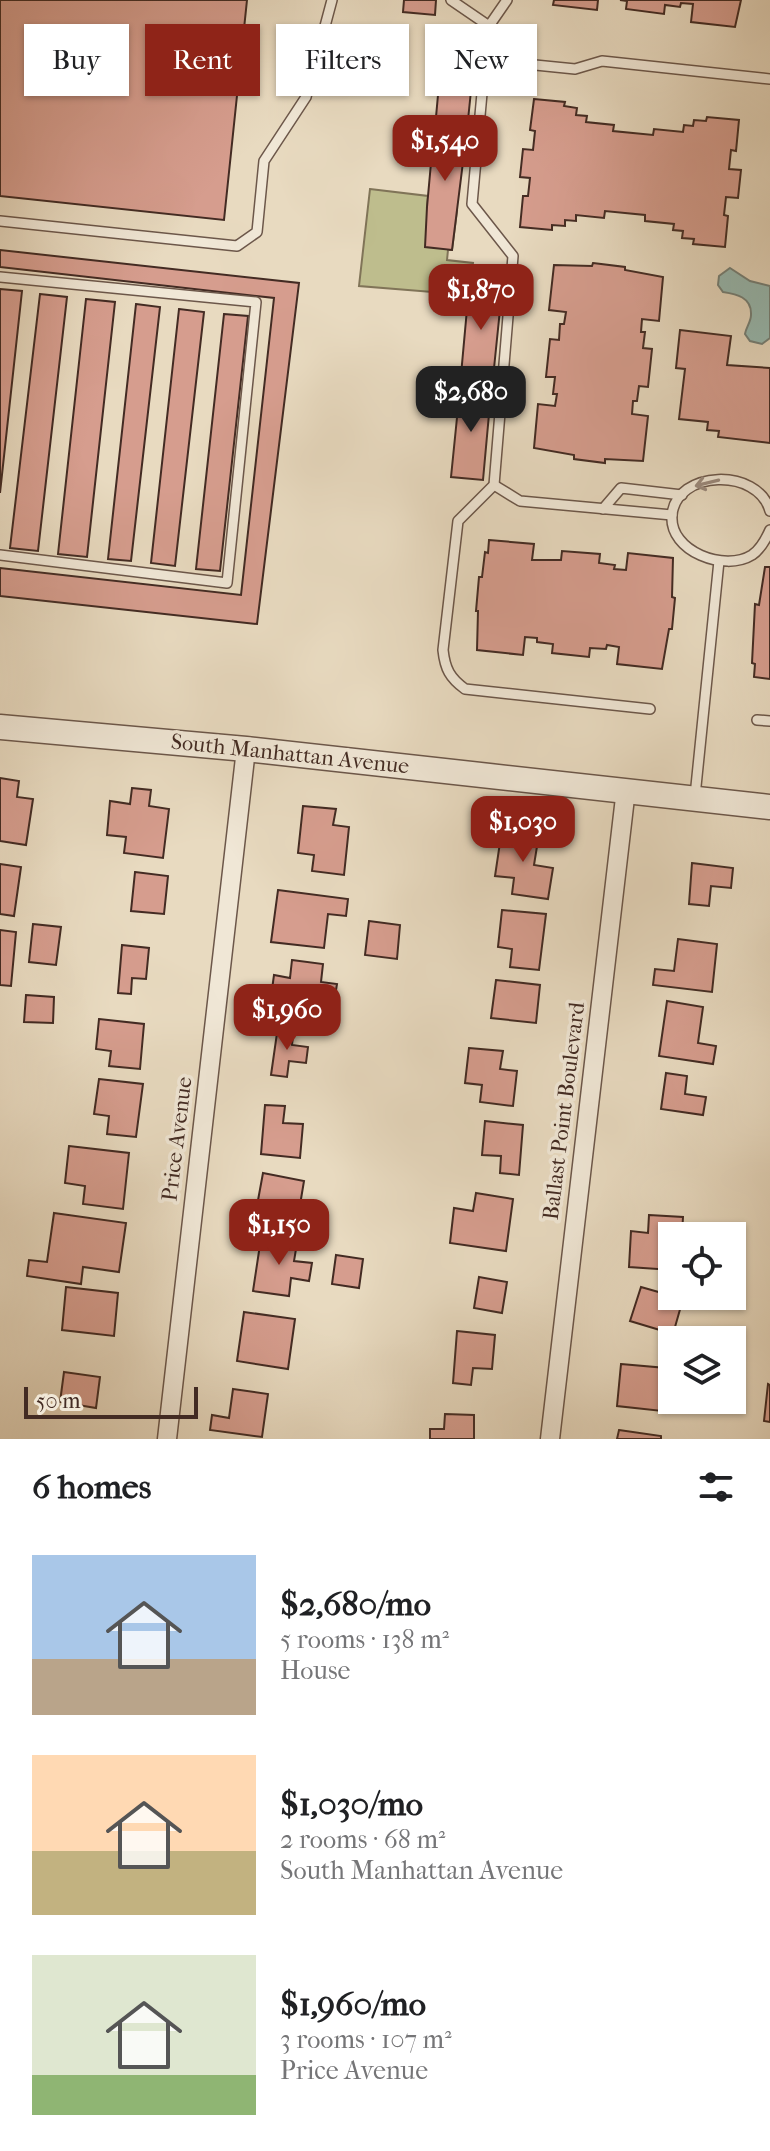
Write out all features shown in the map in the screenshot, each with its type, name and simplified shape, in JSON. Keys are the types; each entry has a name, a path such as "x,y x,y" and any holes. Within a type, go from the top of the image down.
{"street":[{"name":"South Manhattan Avenue","path":"0,727 246,749 770,807"},
{"name":"Price Avenue","path":"167,1439 246,749"},
{"name":"Ballast Point Boulevard","path":"550,1439 626,789"}],"lane":[{"path":"0,221 237,246 257,232 264,161 306,97 332,0"},
{"path":"451,0 486,24"},
{"path":"490,24 507,0"},
{"path":"537,65 575,69 602,61 770,79"},
{"path":"482,96 472,204 513,256 494,485 458,521 443,650 445,666 451,679 465,689 650,709"},
{"path":"0,277 256,302 227,583 0,555"},
{"path":"770,511 758,492 744,482 710,480 682,495 672,515 675,532 688,548 703,557 719,561 738,560 752,555 764,543 770,530"},
{"path":"494,485 520,501 672,515"},
{"path":"603,509 621,488 682,495"},
{"path":"695,798 719,561"},
{"path":"757,720 770,721"}],"shaded area":[{"path":"370,189 428,196 427,207 457,211 452,250 448,250 447,260 473,263 469,295 359,286"}],"water":[{"path":"730,268 750,281 770,286 770,338 762,344 750,341 745,334 751,318 749,304 738,295 723,292 718,285 719,276"}],"building":[{"path":"0,0 247,0 244,24 145,24 145,96 237,96 224,220 0,196"},
{"path":"404,0 436,0 435,15 403,12"},
{"path":"554,0 598,0 597,10 553,5"},
{"path":"620,0 741,0 735,27 691,22 693,4 681,3 680,7 665,5 664,14 626,9 627,1"},
{"path":"438,96 470,96 468,120 436,117"},
{"path":"534,99 565,102 564,106 577,108 576,115 587,116 586,122 614,125 613,131 653,135 654,129 683,132 684,125 693,126 694,120 706,121 707,117 739,120 736,151 731,150 729,169 741,170 738,198 726,197 725,247 693,244 694,239 682,238 683,231 673,230 674,224 645,221 645,215 605,211 604,218 576,215 576,221 565,220 565,226 552,225 552,230 520,227 523,196 528,196 530,178 520,177 523,149 533,150 535,131 530,130"},
{"path":"435,119 468,122 452,250 425,247"},
{"path":"0,250 299,283 257,624 0,596 0,568 241,595 274,298 0,267"},
{"path":"593,263 663,277 659,321 642,319 641,332 645,332 643,348 652,349 648,387 639,386 637,401 633,401 632,414 648,416 643,461 605,459 605,463 574,459 574,455 534,448 538,404 555,406 555,377 546,377 550,339 559,340 560,324 564,324 566,312 549,310 554,265 592,266"},
{"path":"469,287 502,290 493,378 461,375"},
{"path":"0,289 22,291 0,493"},
{"path":"40,294 67,297 38,551 10,548"},
{"path":"86,299 115,302 87,557 58,554"},
{"path":"136,304 160,307 131,561 108,559"},
{"path":"179,309 204,312 175,566 151,563"},
{"path":"224,314 248,316 220,571 196,569"},
{"path":"680,330 731,336 727,365 770,368 770,443 718,437 719,431 707,430 708,422 679,419 685,369 676,368"},
{"path":"460,388 491,392 483,480 451,477"},
{"path":"489,540 534,544 532,560 561,560 562,551 600,554 599,563 615,565 614,569 626,570 628,553 673,558 672,597 675,598 672,629 669,629 662,669 617,664 619,647 607,645 606,649 590,648 589,657 552,653 553,644 525,637 523,655 477,650 479,577 482,577"},
{"path":"765,567 770,567 770,679 754,677 755,664 752,663 755,604 759,605"},
{"path":"0,778 19,781 17,797 33,799 26,845 0,841"},
{"path":"132,788 151,790 149,806 169,809 163,858 124,853 126,837 107,835 110,801 130,804"},
{"path":"303,806 336,809 333,825 349,827 344,875 312,871 314,855 298,853"},
{"path":"502,829 539,834 534,865 553,868 548,899 512,894 514,878 495,876"},
{"path":"692,863 733,868 731,888 711,886 709,906 689,904"},
{"path":"0,864 21,867 14,916 0,914"},
{"path":"135,872 168,876 164,914 131,911"},
{"path":"278,890 348,899 346,916 328,914 324,948 271,942"},
{"path":"502,910 546,914 539,970 510,967 512,949 498,947"},
{"path":"369,921 400,925 397,959 365,955"},
{"path":"33,924 61,927 56,965 29,962"},
{"path":"0,930 16,932 11,986 0,985"},
{"path":"678,939 717,944 712,992 653,985 655,969 674,971"},
{"path":"122,945 149,948 146,979 132,978 131,994 118,993"},
{"path":"292,960 323,964 321,982 337,984 331,1020 269,1011 274,975 290,978"},
{"path":"496,980 540,985 536,1023 491,1018"},
{"path":"26,995 54,997 53,1023 24,1022"},
{"path":"667,1001 703,1007 698,1043 716,1046 713,1064 659,1056"},
{"path":"99,1019 144,1024 140,1069 109,1066 111,1051 96,1049"},
{"path":"278,1026 294,1028 292,1045 308,1047 306,1063 289,1061 287,1077 271,1075"},
{"path":"469,1048 503,1051 500,1069 517,1071 513,1106 480,1102 482,1085 465,1083"},
{"path":"666,1073 687,1076 685,1094 706,1097 703,1115 661,1109"},
{"path":"99,1079 143,1084 136,1137 107,1134 109,1116 94,1114"},
{"path":"265,1105 285,1106 283,1123 303,1124 300,1158 261,1154"},
{"path":"485,1121 523,1125 519,1175 500,1173 501,1156 482,1155"},
{"path":"69,1146 129,1153 123,1209 83,1204 85,1186 65,1183"},
{"path":"263,1173 304,1181 296,1229 254,1222"},
{"path":"476,1193 513,1199 506,1251 450,1243 454,1208 473,1211"},
{"path":"54,1213 126,1223 119,1272 83,1267 81,1284 27,1276 29,1260 47,1262"},
{"path":"649,1215 683,1217 683,1222 658,1222 658,1269 629,1267 631,1231 648,1233"},
{"path":"261,1238 297,1243 294,1261 312,1263 309,1281 291,1278 289,1296 253,1291"},
{"path":"336,1255 363,1259 359,1288 332,1284"},
{"path":"479,1277 507,1282 502,1313 474,1308"},
{"path":"66,1287 118,1293 114,1336 62,1330"},
{"path":"641,1287 658,1292 658,1310 680,1310 675,1326 658,1326 658,1329 630,1321"},
{"path":"244,1312 295,1319 288,1369 237,1361"},
{"path":"457,1331 495,1335 492,1369 473,1368 471,1385 453,1383"},
{"path":"621,1364 658,1367 658,1411 617,1406"},
{"path":"64,1372 100,1377 96,1408 60,1402"},
{"path":"770,1385 770,1422 764,1421"},
{"path":"233,1389 268,1394 262,1437 210,1430 212,1415 229,1418"},
{"path":"445,1414 474,1415 474,1439 430,1439 430,1429 444,1429"},
{"path":"619,1430 661,1436 661,1439 617,1439"}]}
